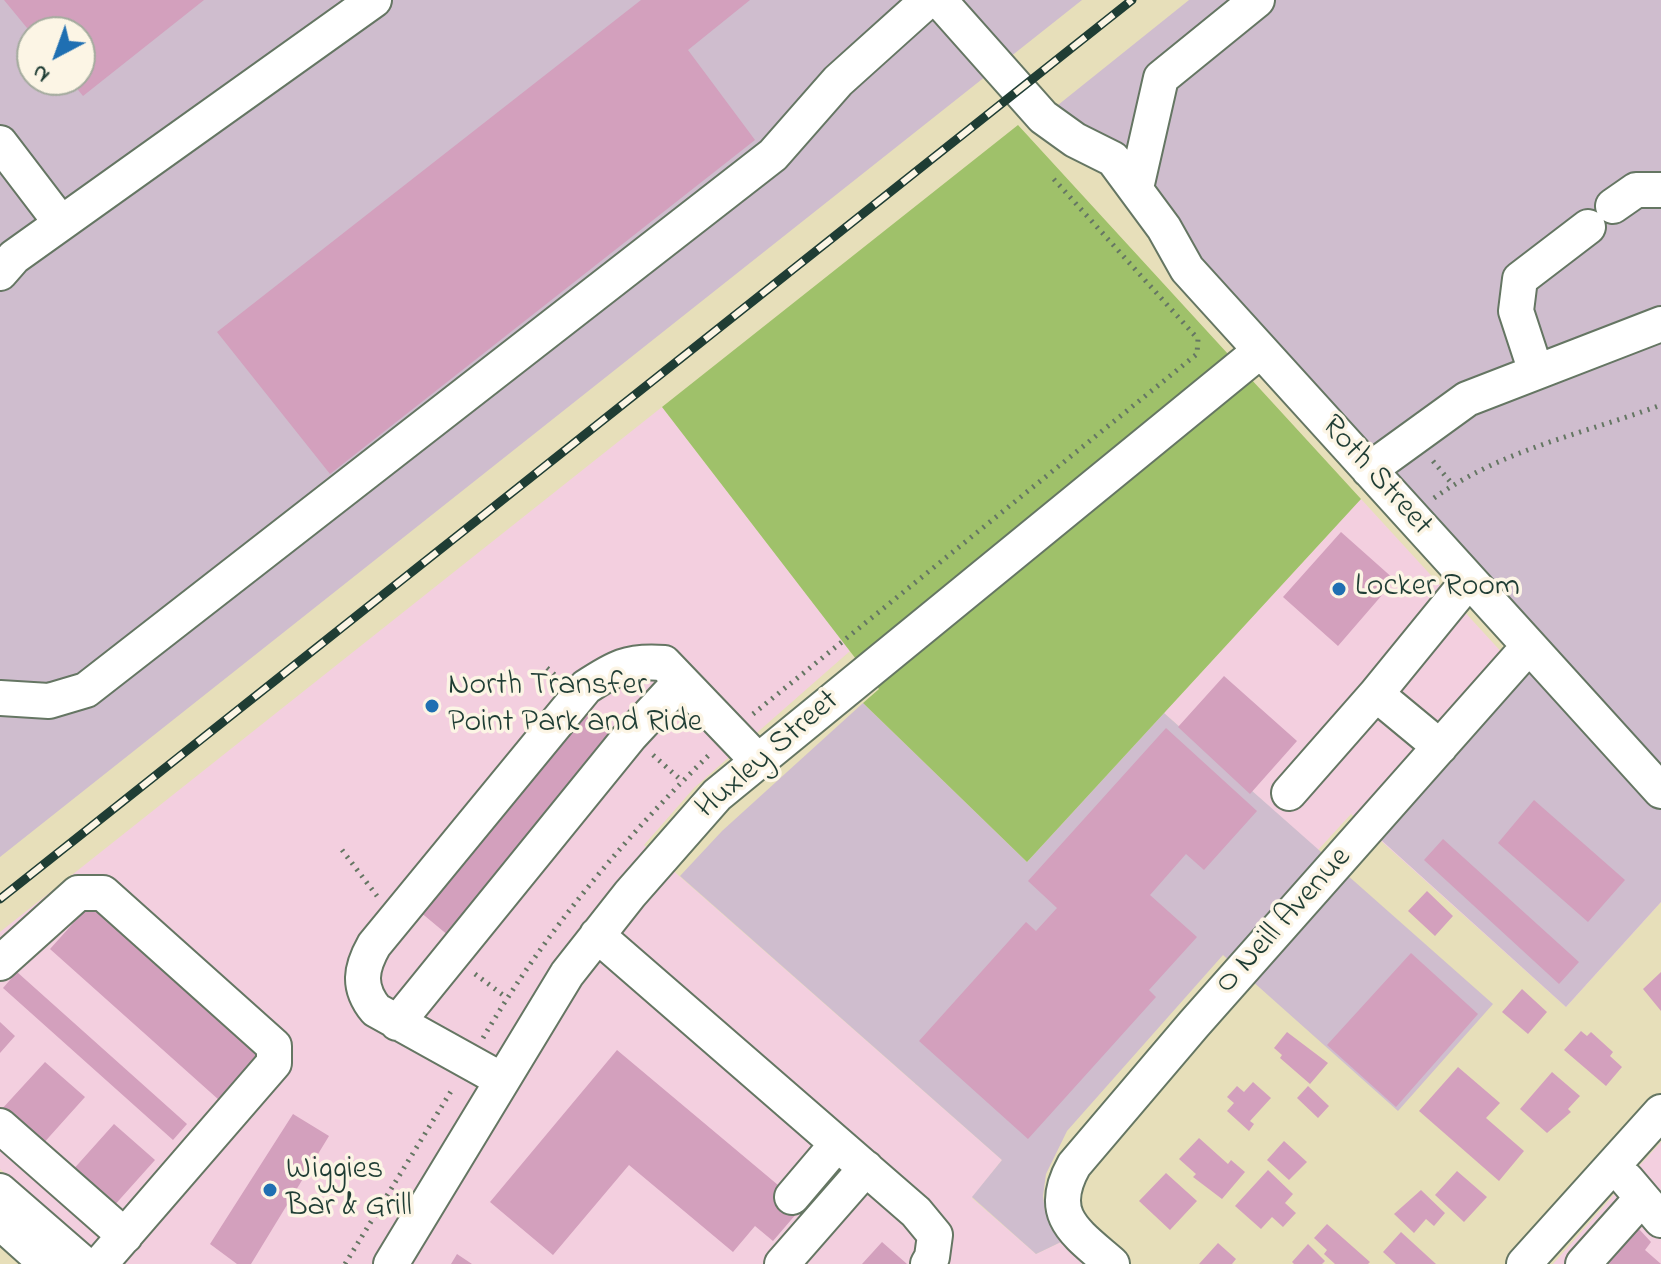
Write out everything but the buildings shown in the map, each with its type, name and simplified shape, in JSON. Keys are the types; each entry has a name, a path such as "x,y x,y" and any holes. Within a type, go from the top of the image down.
{"street":[{"path":"0,273 14,257 374,0"},
{"path":"0,698 49,701 86,690 773,155 838,81 928,0"},
{"name":"Roth Street","path":"939,0 1043,117 1075,140 1113,159 1136,188 1187,269 1661,791"},
{"path":"1136,188 1161,78 1257,0"},
{"path":"0,143 61,223"},
{"path":"1536,372 1516,311 1520,279 1636,190 1661,190"},
{"path":"1369,470 1467,399 1661,324"},
{"name":"Huxley Street","path":"391,1264 567,974 717,795 1260,351"},
{"path":"1289,793 1376,694 1469,580"},
{"name":"O Neill Avenue","path":"1112,1264 1073,1228 1063,1208 1061,1190 1088,1147 1529,646"},
{"path":"502,1080 376,1010 366,998 361,978 363,964 374,945 579,695 613,669 638,661 664,663 758,761"},
{"path":"397,1023 621,747 681,681"},
{"path":"1376,694 1440,747"},
{"path":"0,963 78,893 103,893 274,1046 274,1063 100,1264"},
{"path":"597,935 916,1212 935,1235 928,1264"},
{"path":"1524,1264 1661,1112"},
{"path":"0,1126 125,1236"},
{"path":"792,1197 837,1144"},
{"path":"1583,1264 1651,1209 1614,1165"},
{"path":"782,1264 866,1168"},
{"path":"4,1209 47,1264"},
{"path":"4,1209 84,1264"}],"path":[{"path":"1410,515 1460,480 1510,455 1661,405"}],"shaded area":[{"path":"0,0 1082,0 0,857"},
{"path":"1189,0 1661,0 1661,902 1566,1007 1368,828 1529,647 1164,228 1043,117"},
{"path":"662,407 850,651 694,788 644,845 1002,1160 972,1198 1036,1254 1061,1242 1086,1264 107,1264 0,1169 0,932"},
{"path":"1361,499 1661,826 1661,902 1566,1007 1351,814 1318,850 1164,713"},
{"path":"863,703 1027,862 1164,713 1493,1004 1398,1111 1223,955 1067,1131 1046,1174 1043,1196 1045,1211 1061,1242 1036,1254 972,1197 1002,1160 680,876 722,831"},
{"path":"1661,1142 1661,1264 1553,1264 1640,1165"}],"green space":[{"path":"1018,125 1361,499 1027,862 863,703 879,689 662,407"}],"railway":[{"path":"0,899 1132,0"}],"place":[{"name":"Locker Room","path":"1339,589"},
{"name":"North Transfer Point Park and Ride","path":"432,706"},
{"name":"Wiggies Bar & Grill","path":"270,1190"}]}
